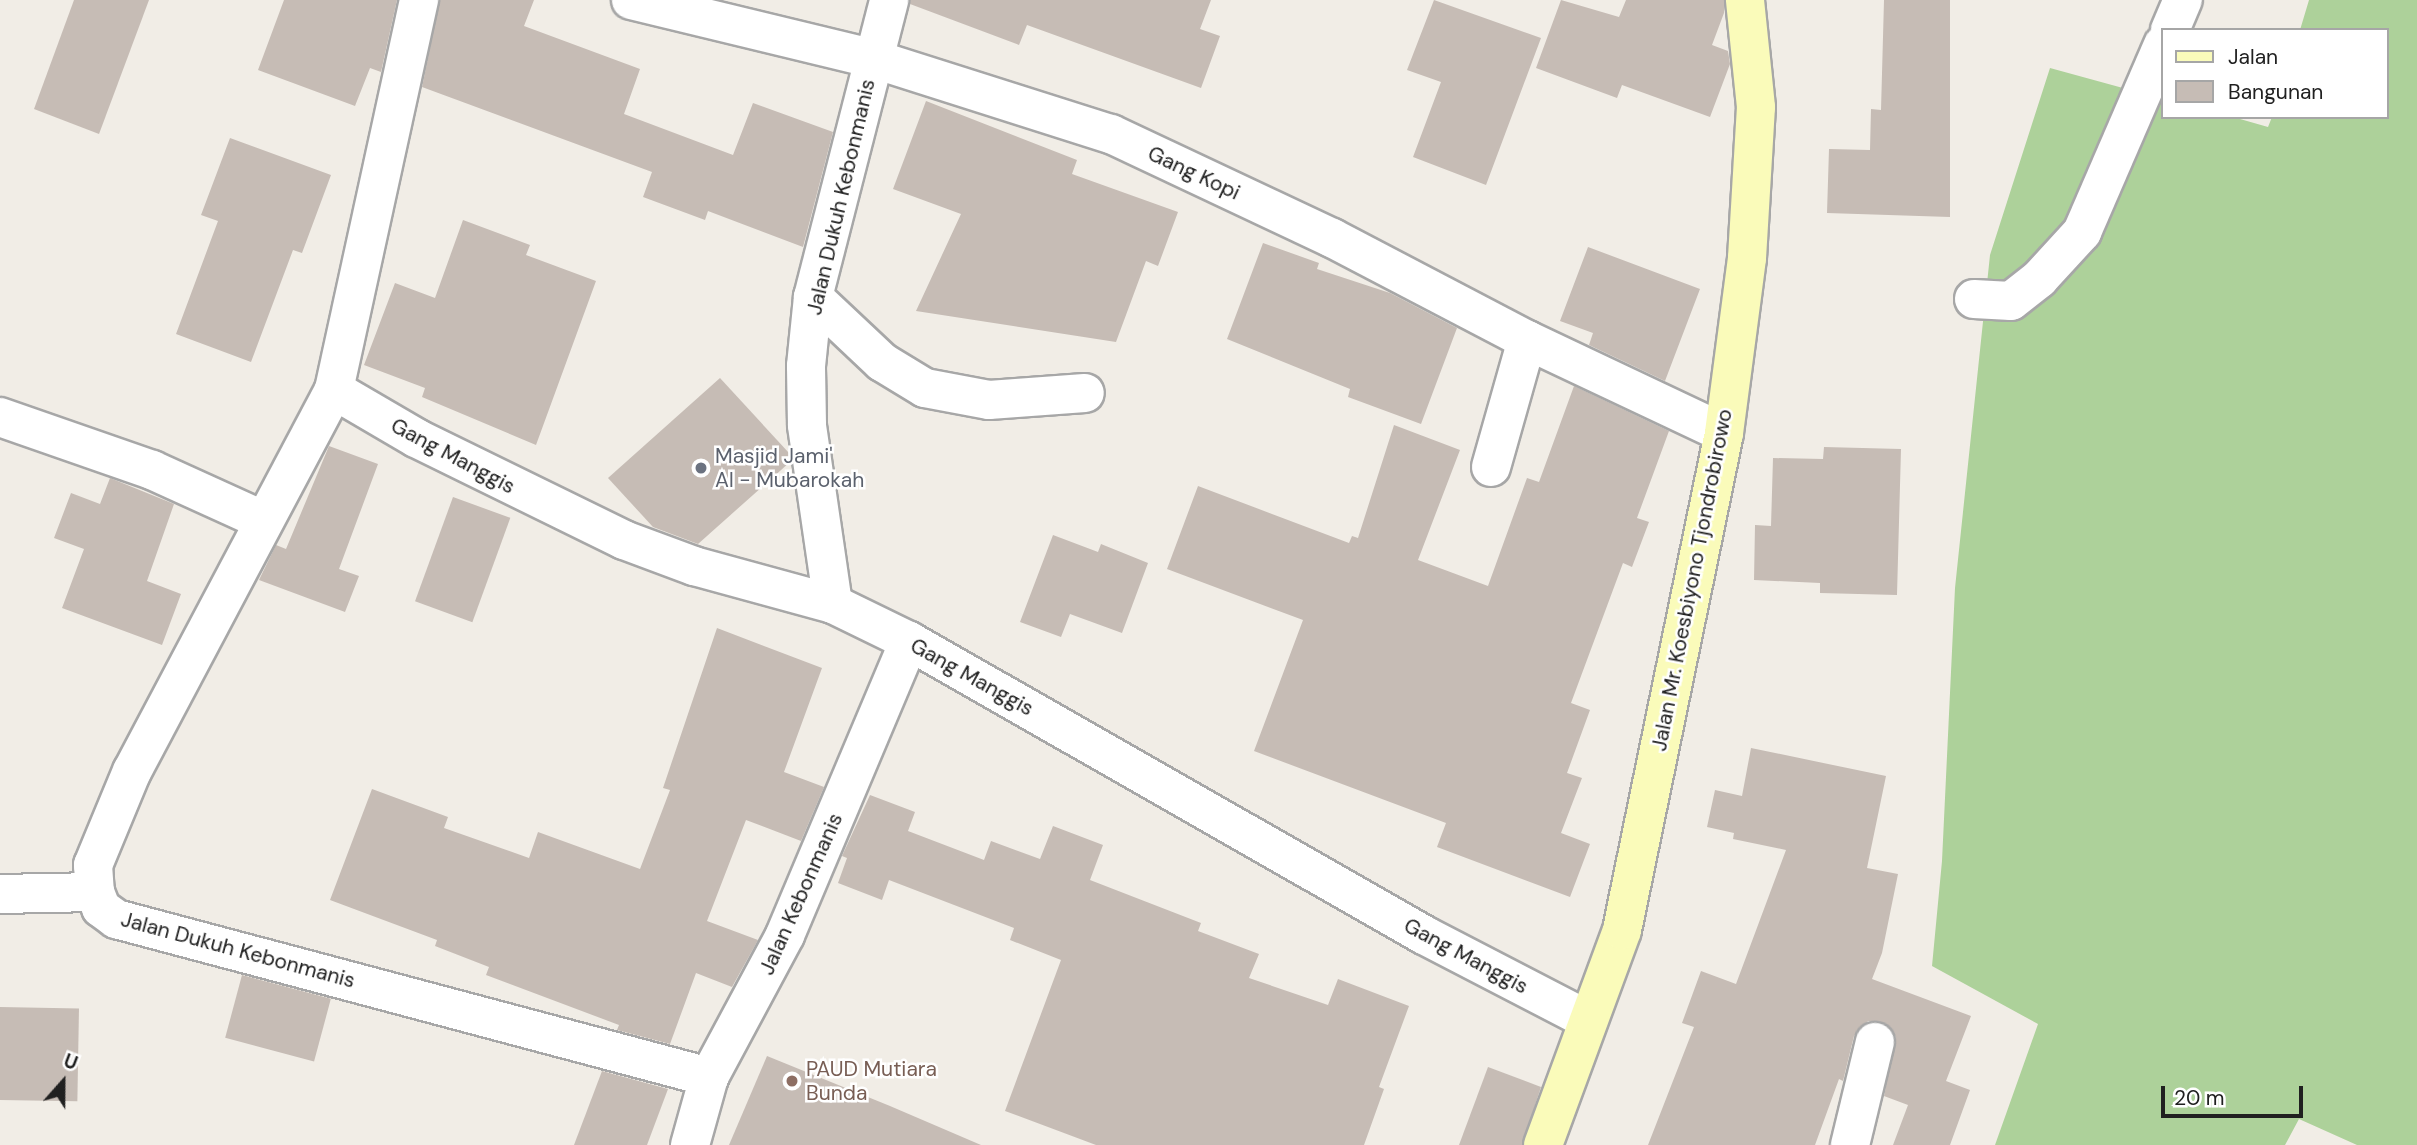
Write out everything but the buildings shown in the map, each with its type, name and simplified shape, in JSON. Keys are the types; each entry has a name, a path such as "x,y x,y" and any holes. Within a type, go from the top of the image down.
{"main road":[{"name":"Jalan Mr. Koesbiyono Tjondrobirowo","path":"1543,1145 1586,1019 1622,930 1724,433 1746,258 1756,107 1745,0"}],"street":[{"path":"0,894 95,892 93,865 132,771 262,520 334,390 419,0"},
{"name":"Gang Kopi","path":"631,0 874,59 1111,134 1332,238 1527,341 1724,433"},
{"name":"Jalan Dukuh Kebonmanis","path":"833,604 807,425 806,366 813,297 890,0"},
{"path":"2171,28 2183,0"},
{"path":"1974,299 2011,301 2039,279 2082,232 2162,47"},
{"path":"813,297 882,362 925,388 989,400 1085,393"},
{"path":"1491,467 1527,341"},
{"name":"Gang Manggis","path":"334,390 416,438 624,540 694,565 833,604 909,642 1424,935 1586,1019"},
{"path":"0,418 152,470 262,520"},
{"name":"Jalan Kebonmanis","path":"690,1145 709,1077 785,935 909,642"},
{"name":"Jalan Dukuh Kebonmanis","path":"95,892 102,908 116,919 709,1077"},
{"path":"1850,1145 1875,1042"}],"green space":[{"path":"2309,0 2417,0 2417,1145 2357,1145 2299,1119 2285,1145 1995,1145 2038,1024 1932,966 1942,861 1955,588 1990,255 2050,68 2162,99 2162,119 2240,119 2268,127 2271,119 2389,119 2389,28 2301,28"}],"place":[{"name":"Masjid Jami' Al - Mubarokah","path":"701,468"},
{"name":"PAUD Mutiara Bunda","path":"792,1081"}]}
